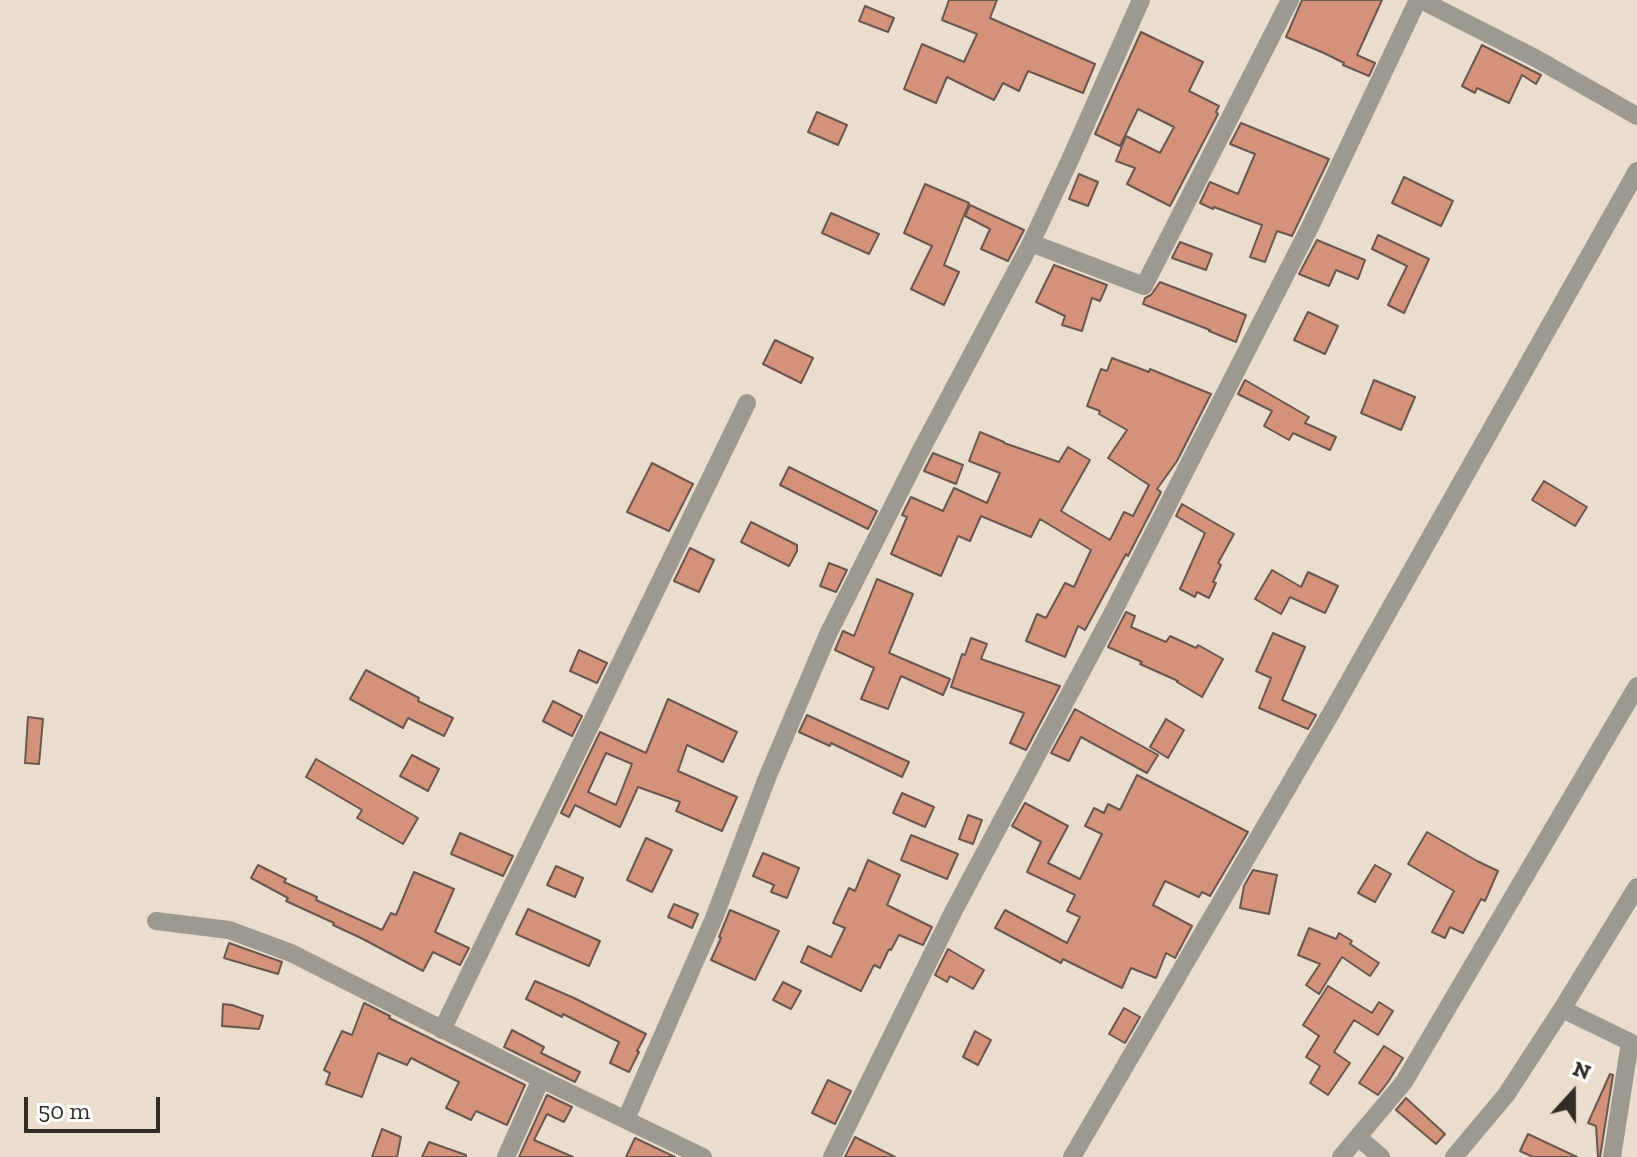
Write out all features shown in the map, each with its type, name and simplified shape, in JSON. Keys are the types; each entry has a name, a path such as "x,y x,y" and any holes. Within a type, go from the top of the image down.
{"street":[{"path":"626,1119 714,918 767,778 829,632 1031,243 1141,0"},
{"path":"1031,243 1144,286 1290,0"},
{"path":"832,1157 953,912 1109,620 1311,225 1416,4 1423,1 1537,59 1637,116"},
{"path":"1072,1157 1337,702 1637,171"},
{"path":"442,1030 747,403"},
{"path":"1341,1157 1404,1082 1637,686"},
{"path":"1454,1157 1506,1095 1637,887"},
{"path":"156,921 229,930 291,953 703,1157"},
{"path":"1562,1009 1630,1042 1612,1157"},
{"path":"506,1157 541,1079"},
{"path":"1358,1137 1381,1157"}],"building":[{"path":"949,0 997,0 990,18 1095,64 1083,93 1028,71 1019,91 1003,83 994,100 947,77 936,103 904,89 922,44 964,62 977,34 942,20"},
{"path":"1302,0 1382,0 1357,55 1375,63 1369,76 1286,37"},
{"path":"865,6 894,18 888,32 859,21"},
{"path":"1141,32 1203,62 1189,91 1219,106 1218,114 1170,206 1127,184 1135,168 1116,161 1126,136 1160,153 1174,127 1138,109 1120,146 1095,134"},
{"path":"1482,45 1541,75 1536,84 1522,75 1509,103 1477,88 1475,93 1462,86"},
{"path":"817,112 847,125 838,145 808,132"},
{"path":"1241,123 1329,159 1292,236 1277,231 1265,262 1250,257 1262,225 1200,203 1210,182 1238,194 1255,154 1230,144"},
{"path":"1079,174 1098,182 1088,206 1069,199"},
{"path":"1404,177 1453,201 1441,226 1392,203"},
{"path":"925,184 969,203 944,265 959,272 944,305 911,289 932,246 904,233"},
{"path":"970,205 1024,230 1008,261 981,249 990,229 965,216"},
{"path":"831,213 879,234 869,254 822,233"},
{"path":"1378,235 1429,259 1404,313 1388,305 1407,266 1372,249"},
{"path":"1317,240 1365,260 1358,279 1336,270 1329,286 1299,274"},
{"path":"1180,242 1212,254 1206,270 1172,258"},
{"path":"1054,265 1107,285 1100,301 1092,298 1082,331 1062,325 1065,316 1036,302"},
{"path":"1160,282 1246,315 1236,342 1143,304"},
{"path":"1308,312 1338,326 1325,354 1294,340"},
{"path":"775,340 813,358 801,383 763,364"},
{"path":"1112,358 1149,372 1150,369 1211,394 1177,461 1157,489 1161,492 1128,556 1126,554 1085,630 1078,626 1065,657 1026,641 1037,614 1046,618 1065,583 1074,587 1091,550 1040,519 1031,537 981,516 970,541 958,536 941,576 891,554 907,517 902,515 911,497 943,511 954,488 987,503 1000,473 969,461 980,432 1059,462 1068,447 1090,460 1061,511 1110,540 1124,512 1133,516 1149,485 1108,458 1127,430 1099,414 1100,411 1087,406 1101,369 1107,371"},
{"path":"1245,380 1309,417 1305,423 1336,437 1330,450 1293,433 1289,440 1264,426 1272,411 1238,394"},
{"path":"1374,380 1415,397 1401,430 1361,413"},
{"path":"933,453 963,465 956,484 924,471"},
{"path":"652,463 693,484 669,531 627,512"},
{"path":"789,467 877,511 868,529 780,485"},
{"path":"1544,481 1587,507 1575,526 1532,500"},
{"path":"1182,504 1234,534 1218,563 1221,565 1209,598 1197,592 1195,597 1180,589 1205,533 1176,516"},
{"path":"751,522 797,545 789,566 741,542"},
{"path":"690,548 714,560 699,592 674,581"},
{"path":"829,563 847,570 836,592 820,586"},
{"path":"1272,570 1301,587 1308,572 1338,586 1325,613 1290,597 1281,614 1255,599"},
{"path":"877,579 913,594 889,653 950,679 943,695 901,676 888,709 861,699 874,668 835,650 843,631 854,636"},
{"path":"1126,612 1135,616 1131,627 1166,642 1170,636 1196,648 1198,645 1223,659 1202,697 1178,681 1108,647"},
{"path":"1273,633 1305,647 1282,700 1316,715 1308,729 1259,708 1271,678 1256,671"},
{"path":"971,638 987,644 981,659 1060,686 1026,750 1010,743 1024,713 951,687"},
{"path":"579,650 607,663 597,683 570,671"},
{"path":"366,670 453,718 444,736 408,718 403,728 350,699"},
{"path":"668,699 737,732 723,762 687,745 678,771 737,797 722,831 676,811 680,802 638,787 620,827 575,805 569,817 561,813 600,732 646,753","holes":["606,753 632,764 616,805 588,792"]},
{"path":"553,701 582,716 572,736 543,721"},
{"path":"1075,709 1158,755 1147,773 1081,737 1069,761 1051,753"},
{"path":"807,715 909,762 902,777 831,743 830,746 799,732"},
{"path":"28,717 43,719 39,764 25,763"},
{"path":"1166,719 1184,730 1168,758 1150,747"},
{"path":"412,755 439,769 428,791 400,776"},
{"path":"316,759 418,818 403,844 357,818 362,810 306,777"},
{"path":"1137,775 1248,832 1210,896 1202,892 1199,897 1165,881 1153,905 1192,926 1175,958 1166,953 1156,978 1131,968 1122,988 1063,959 1061,963 995,928 1005,910 1067,943 1080,917 1067,911 1075,895 1027,872 1041,842 1012,826 1025,803 1068,826 1048,863 1080,879 1102,834 1085,826 1094,808 1104,813 1108,804 1120,810"},
{"path":"902,793 934,807 925,827 893,813"},
{"path":"968,815 982,820 973,844 959,839"},
{"path":"1427,832 1498,871 1485,901 1481,899 1463,933 1450,927 1445,938 1432,932 1454,891 1408,864"},
{"path":"460,833 513,856 503,876 451,854"},
{"path":"911,835 958,854 947,879 901,860"},
{"path":"646,838 672,850 652,892 627,880"},
{"path":"763,853 799,868 787,898 771,892 774,885 753,876"},
{"path":"868,860 900,875 887,905 932,927 923,945 899,935 880,968 874,965 861,991 801,962 808,946 831,957 845,928 833,923 849,888 855,891"},
{"path":"258,865 286,879 284,882 317,897 316,900 382,930 391,913 396,915 414,872 454,889 435,932 469,948 460,965 433,952 423,971 286,901 288,898 251,878"},
{"path":"1375,865 1391,874 1375,902 1358,893"},
{"path":"556,866 583,878 575,897 547,885"},
{"path":"1253,870 1277,875 1269,914 1240,908 1244,886"},
{"path":"674,904 698,914 692,928 668,917"},
{"path":"528,909 600,941 589,966 516,934"},
{"path":"730,910 779,931 755,980 711,960"},
{"path":"1309,928 1336,939 1339,933 1379,963 1370,976 1342,957 1319,994 1306,985 1320,964 1298,955"},
{"path":"229,943 282,962 278,974 224,958"},
{"path":"948,949 984,970 973,989 950,976 947,982 935,975"},
{"path":"535,981 646,1034 629,1072 610,1063 619,1042 526,999"},
{"path":"783,982 801,991 791,1009 773,1000"},
{"path":"1328,986 1372,1013 1379,1002 1393,1011 1378,1035 1354,1020 1334,1052 1350,1063 1328,1095 1310,1083 1320,1066 1306,1057 1319,1036 1303,1025"},
{"path":"364,1003 525,1085 507,1125 476,1111 471,1120 446,1108 459,1082 411,1058 407,1065 378,1053 362,1097 326,1084 330,1073 324,1070 342,1031 352,1035"},
{"path":"223,1004 263,1016 259,1029 222,1026"},
{"path":"1124,1008 1140,1017 1125,1043 1109,1034"},
{"path":"512,1030 544,1047 541,1053 580,1072 575,1082 504,1047"},
{"path":"975,1031 991,1040 978,1065 963,1057"},
{"path":"1384,1046 1403,1058 1378,1095 1359,1083"},
{"path":"1610,1074 1613,1075 1598,1157 1596,1126 1588,1123"},
{"path":"828,1080 851,1091 835,1124 812,1113"},
{"path":"547,1095 572,1107 564,1122 547,1114 534,1140 573,1157 519,1157"},
{"path":"1406,1098 1445,1134 1436,1144 1396,1110"},
{"path":"382,1129 401,1137 397,1157 372,1157"},
{"path":"1528,1134 1577,1157 1533,1157 1520,1151"},
{"path":"855,1137 895,1157 845,1157"},
{"path":"635,1138 675,1157 626,1157"},
{"path":"429,1142 466,1155 466,1157 422,1157"}]}
